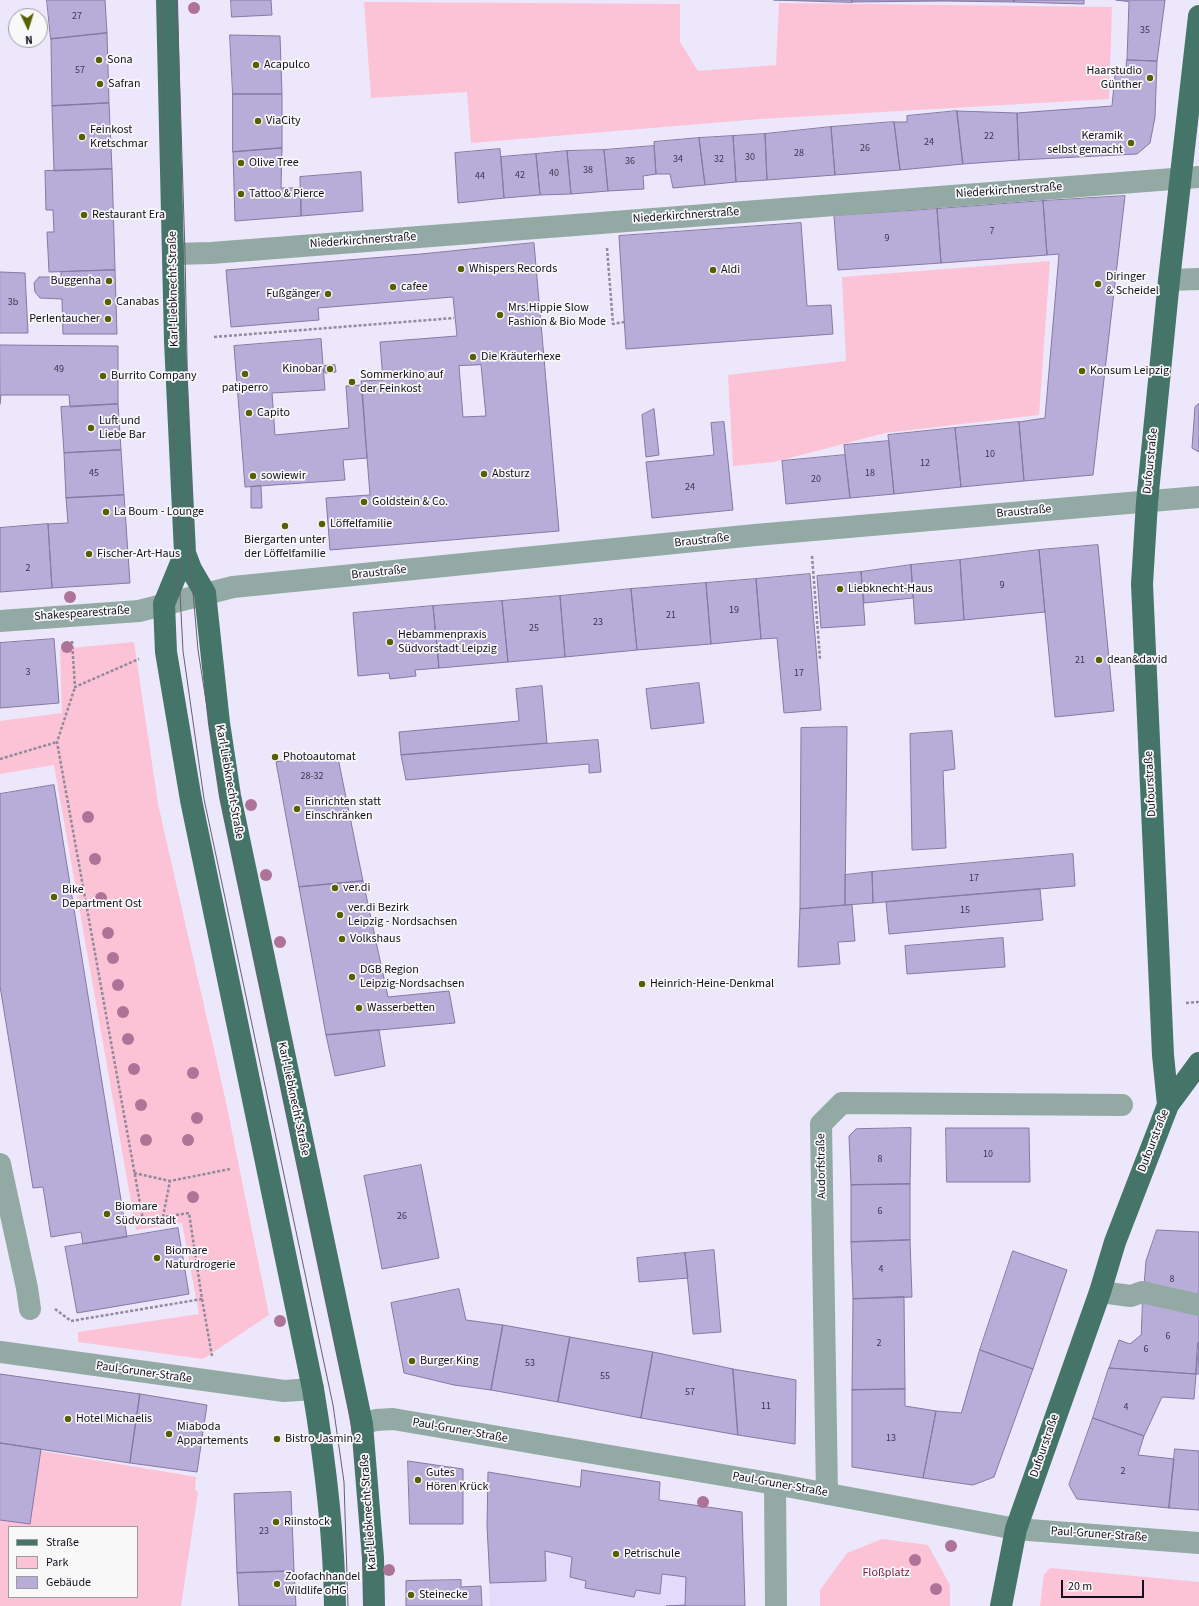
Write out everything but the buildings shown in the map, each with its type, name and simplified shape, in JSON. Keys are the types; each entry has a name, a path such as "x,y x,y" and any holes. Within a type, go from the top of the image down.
{"main road":[{"name":"Karl-Liebknecht-Straße","path":"167,0 175,341 184,553 191,569 205,593 219,723 230,796 362,1424 373,1558 374,1606"},
{"name":"Dufourstraße","path":"1016,1529 1100,1292 1115,1242 1168,1105 1163,1055 1142,584 1146,502 1169,280 1190,177 1199,16"},
{"name":"Karl-Liebknecht-Straße","path":"184,553 164,604 166,652 191,800 313,1389 320,1434 334,1559 335,1606"},
{"path":"1168,1105 1199,1063"},
{"path":"1001,1606 1016,1529"}],"street":[{"name":"Niederkirchnerstraße","path":"174,254 1190,177"},
{"path":"1169,280 1199,278"},
{"name":"Braustraße","path":"205,593 233,587 810,531 1199,497"},
{"path":"164,604 205,593"},
{"name":"Shakespearestraße","path":"0,620 139,611 164,604"},
{"name":"Audorfstraße","path":"827,1494 821,1124 842,1104 1122,1105"},
{"path":"0,1164 28,1298"},
{"path":"1100,1292 1131,1296 1142,1292 1199,1305"},
{"name":"Paul-Gruner-Straße","path":"0,1352 284,1391 313,1389"},
{"name":"Paul-Gruner-Straße","path":"362,1424 376,1420 393,1419 775,1484 1016,1529 1199,1543"},
{"path":"775,1484 776,1606"}],"path":[{"path":"605,222 613,324 624,322"},
{"path":"214,338 454,318"},
{"path":"810,531 820,659"},
{"path":"69,615 75,687 57,742 143,1220 189,1213 207,1326"},
{"path":"75,687 139,659"},
{"path":"0,759 57,742"},
{"path":"134,1172 170,1181 230,1169"},
{"path":"163,1217 170,1181"},
{"path":"28,1298 72,1321 202,1299"}],"shaded area":[{"name":"Petrischule","path":"582,1470 660,1482 659,1500 742,1512 745,1606 490,1606 487,1526 488,1472 580,1487"}],"green space":[{"path":"364,2 680,4 680,42 698,71 776,65 779,3 1112,7 1109,99 760,119 471,143 467,92 371,98"},
{"path":"1050,261 1039,415 885,433 774,462 733,466 728,375 846,361 842,277"},
{"path":"134,642 158,804 226,1102 269,1315 203,1359 78,1342 78,1332 199,1314 182,1223 136,1230 54,765 0,774 0,721 62,713 60,649"},
{"path":"0,1444 196,1477 195,1490 198,1492 181,1606 0,1606"},
{"name":"Floßplatz","path":"882,1539 928,1545 950,1585 950,1606 820,1606 820,1590 847,1553"},
{"path":"1050,1568 1199,1582 1199,1606 1040,1606 1044,1575"}],"tram line":[{"path":"161,0 178,554 183,651 204,799 333,1405 344,1482 348,1606"},
{"path":"177,0 185,253 191,569 198,650 221,797 348,1406 360,1481 365,1606"}],"place":[{"name":"Sona","path":"99,60"},
{"name":"Acapulco","path":"256,65"},
{"name":"Haarstudio Günther","path":"1150,78"},
{"name":"Safran","path":"100,84"},
{"name":"ViaCity","path":"258,121"},
{"name":"Feinkost Kretschmar","path":"82,137"},
{"name":"Keramik selbst gemacht","path":"1131,143"},
{"name":"Olive Tree","path":"241,163"},
{"name":"Tattoo & Pierce","path":"241,194"},
{"name":"Restaurant Era","path":"84,215"},
{"name":"Whispers Records","path":"461,269"},
{"name":"Aldi","path":"713,270"},
{"name":"Buggenha","path":"109,281"},
{"name":"Diringer & Scheidel","path":"1098,284"},
{"name":"cafee","path":"393,287"},
{"name":"Fußgänger","path":"328,294"},
{"name":"Canabas","path":"108,302"},
{"name":"Mrs.Hippie Slow Fashion & Bio Mode","path":"500,315"},
{"name":"Perlentaucher","path":"108,319"},
{"name":"Die Kräuterhexe","path":"473,357"},
{"name":"Kinobar","path":"330,369"},
{"name":"Konsum Leipzig","path":"1082,371"},
{"name":"patiperro","path":"245,374"},
{"name":"Burrito Company","path":"103,376"},
{"name":"Sommerkino auf der Feinkost","path":"352,382"},
{"name":"Capito","path":"249,413"},
{"name":"Luft und Liebe Bar","path":"91,428"},
{"name":"Absturz","path":"484,474"},
{"name":"sowiewir","path":"253,476"},
{"name":"Goldstein & Co.","path":"364,502"},
{"name":"La Boum - Lounge","path":"106,512"},
{"name":"Löffelfamilie","path":"322,524"},
{"name":"Biergarten unter der Löffelfamilie","path":"285,526"},
{"name":"Fischer-Art-Haus","path":"89,554"},
{"name":"Liebknecht-Haus","path":"840,589"},
{"name":"Hebammenpraxis Südvorstadt Leipzig","path":"390,642"},
{"name":"dean&david","path":"1099,660"},
{"name":"Photoautomat","path":"275,757"},
{"name":"Einrichten statt Einschränken","path":"297,809"},
{"name":"ver.di","path":"335,888"},
{"name":"Bike Department Ost","path":"54,897"},
{"name":"ver.di Bezirk Leipzig - Nordsachsen","path":"340,915"},
{"name":"Volkshaus","path":"342,939"},
{"name":"DGB Region Leipzig-Nordsachsen","path":"352,977"},
{"name":"Heinrich-Heine-Denkmal","path":"642,984"},
{"name":"Wasserbetten","path":"359,1008"},
{"name":"Biomare Südvorstadt","path":"107,1214"},
{"name":"Biomare Naturdrogerie","path":"157,1258"},
{"name":"Burger King","path":"412,1361"},
{"name":"Hotel Michaelis","path":"68,1419"},
{"name":"Miaboda Appartements","path":"169,1434"},
{"name":"Bistro Jasmin 2","path":"277,1439"},
{"name":"Gutes Hören Krück","path":"418,1480"},
{"name":"Riinstock","path":"276,1522"},
{"name":"Petrischule","path":"616,1554"},
{"name":"Zoofachhandel Wildlife oHG","path":"277,1584"},
{"name":"Steinecke","path":"411,1595"}]}
